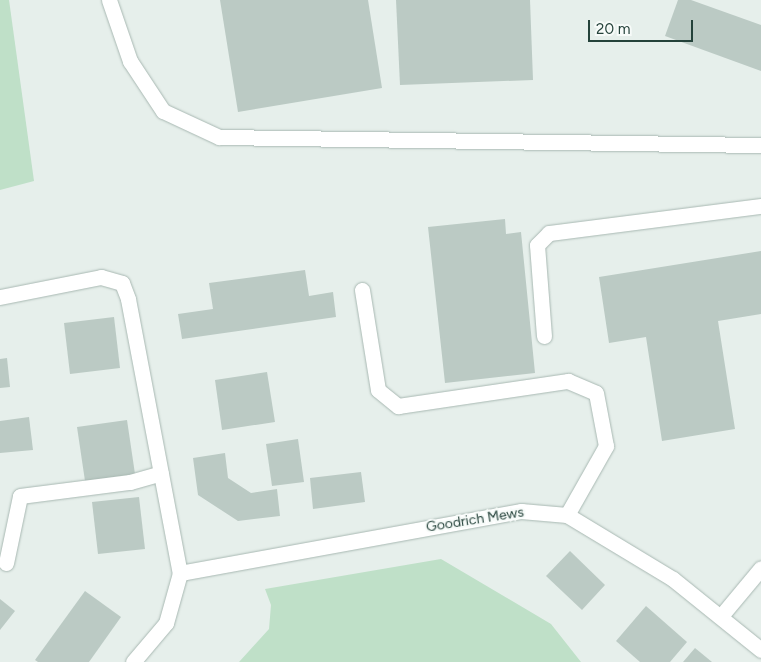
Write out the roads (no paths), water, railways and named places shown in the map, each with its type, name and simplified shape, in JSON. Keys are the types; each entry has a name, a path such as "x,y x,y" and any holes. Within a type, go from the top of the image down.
{"street":[{"path":"109,0 130,61 163,111 219,137 761,145"},
{"path":"544,336 537,245 549,233 761,206"},
{"path":"0,297 101,276 122,283 180,573 166,623 133,662"},
{"path":"362,290 378,390 398,406 568,381 596,393 606,446 567,515"},
{"path":"6,563 20,496 130,482 161,473"},
{"name":"Goodrich Mews","path":"180,573 520,511 567,515 673,579 761,650"},
{"path":"721,616 761,568"}]}
